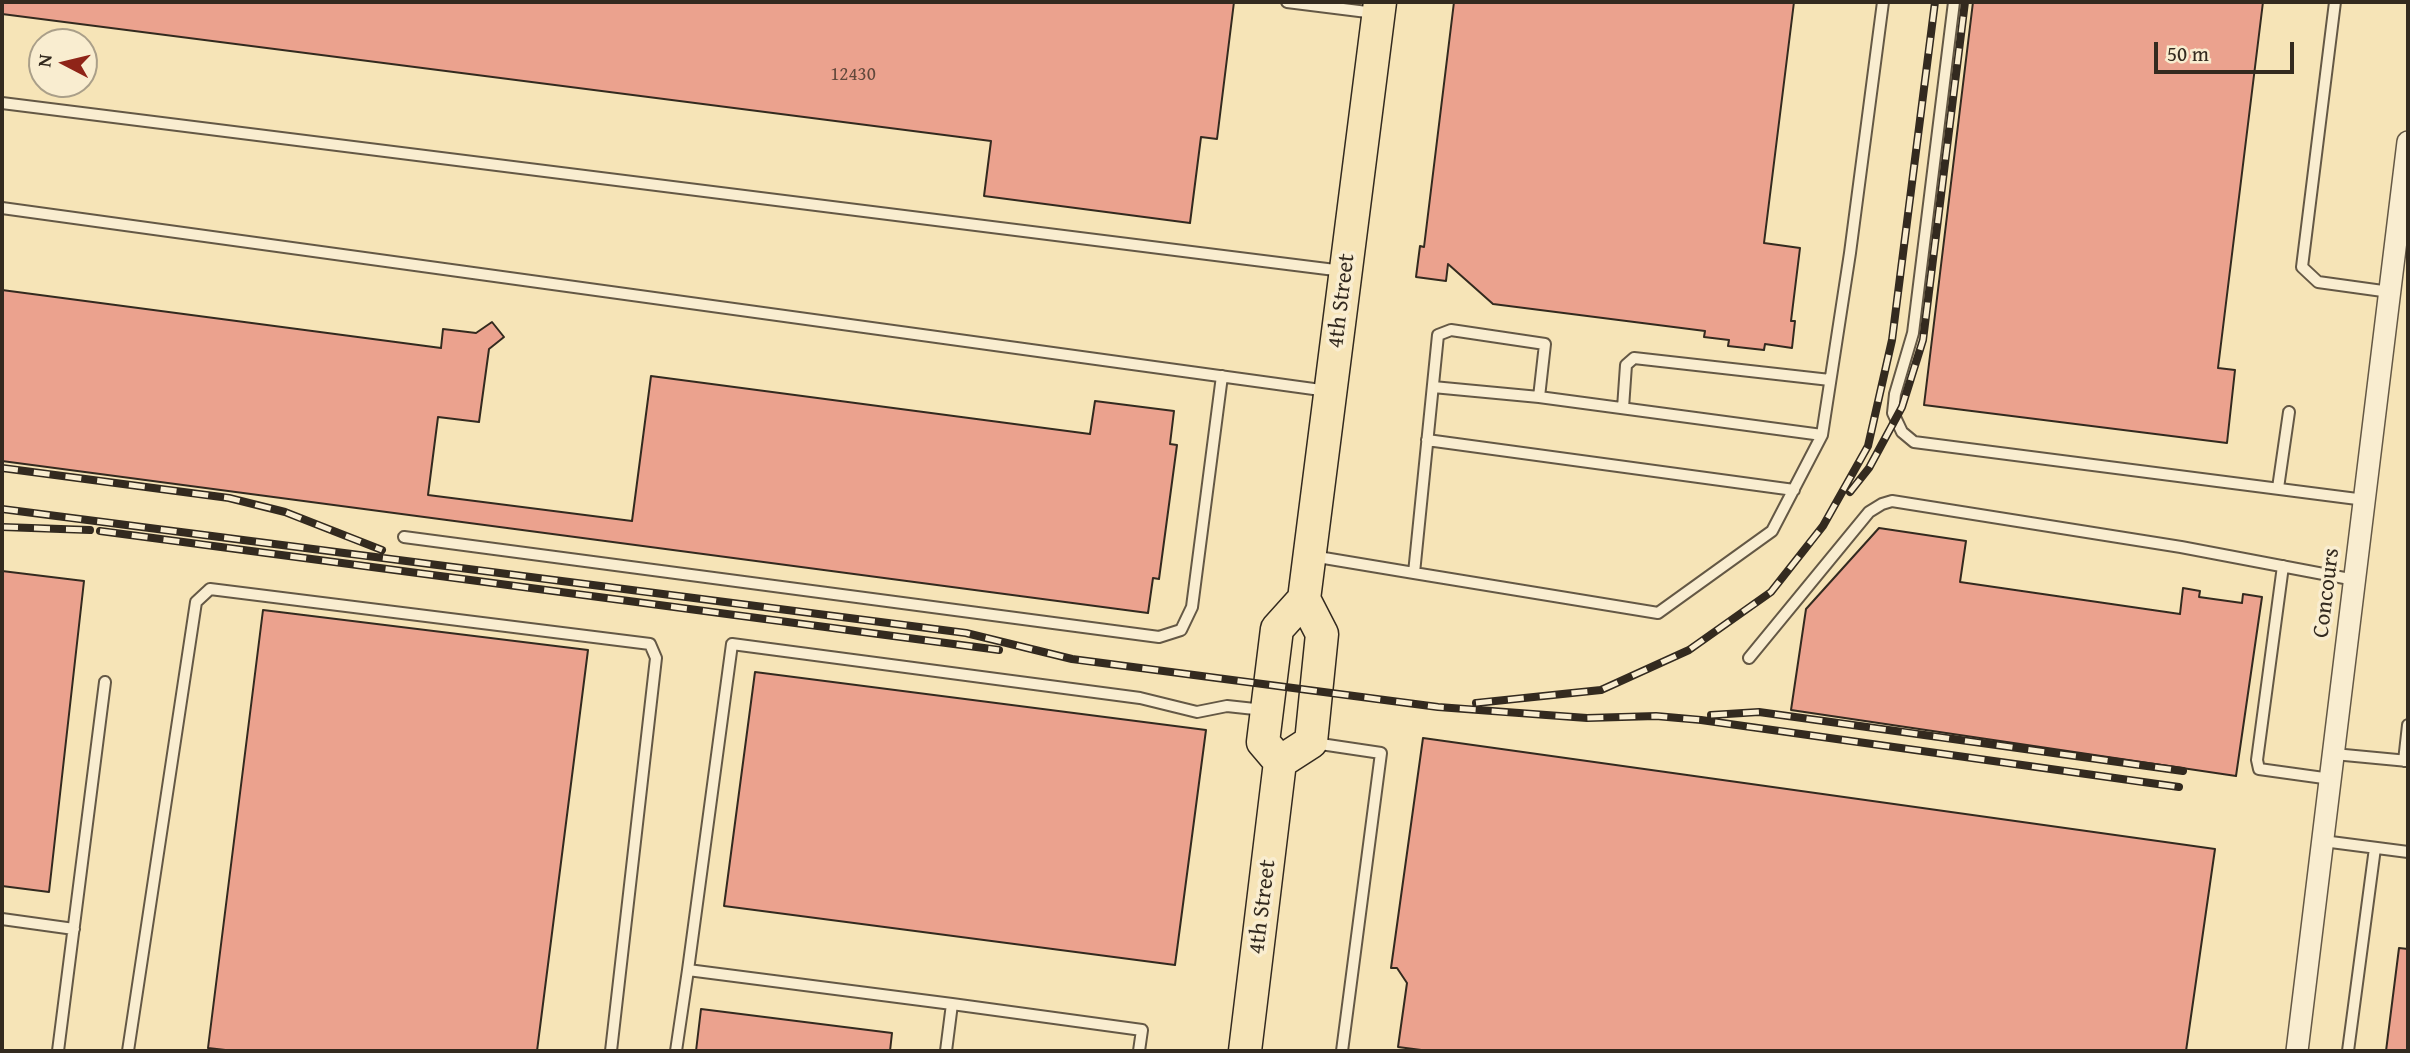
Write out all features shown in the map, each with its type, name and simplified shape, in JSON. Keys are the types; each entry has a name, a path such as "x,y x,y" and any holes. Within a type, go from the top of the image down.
{"main road":[{"name":"4th Street","path":"1304,599 1379,8"},
{"path":"1304,599 1322,634 1311,742 1280,762 1263,742 1277,629 1304,599"},
{"name":"4th Street","path":"1245,1051 1280,762"}],"street":[{"name":"Concours","path":"2297,1051 2408,142"}],"lane":[{"path":"1287,2 1379,8"},
{"path":"1310,555 1658,613 1772,531 1822,435 1850,253 1883,2"},
{"path":"1954,2 1913,333 1895,394 1893,413 1902,432 1914,442 2365,500"},
{"path":"2335,2 2302,267 2318,282 2390,292"},
{"path":"2,103 1346,272"},
{"path":"2,208 1330,391"},
{"path":"1414,573 1438,335 1451,330 1545,344 1539,397"},
{"path":"1623,408 1626,365 1634,358 1830,380"},
{"path":"404,537 1159,637 1181,630 1192,607 1222,376"},
{"path":"1433,387 1539,397 1822,435"},
{"path":"2278,488 2289,412"},
{"path":"1427,440 1794,490"},
{"path":"1749,657 1869,512 1892,501 2181,547 2355,580"},
{"path":"2283,566 2257,760 2259,769 2331,779"},
{"path":"128,1051 196,602 210,589 650,644 656,658 611,1051"},
{"path":"676,1051 732,644 1140,698 1197,712 1227,706 1267,710"},
{"path":"58,1051 105,682"},
{"path":"2334,754 2406,761 2408,724"},
{"path":"1311,742 1381,753 1342,1051"},
{"path":"2323,841 2408,852"},
{"path":"2348,1051 2375,848"},
{"path":"2,919 74,929"},
{"path":"688,970 1142,1030 1139,1051"},
{"path":"946,1051 951,1004"}],"building":[{"path":"2,2 1234,2 1217,139 1201,137 1190,223 984,196 991,141 2,14"},
{"path":"1454,2 1794,2 1764,243 1800,248 1791,321 1795,321 1792,348 1765,344 1764,350 1728,346 1729,340 1704,337 1705,331 1493,304 1448,264 1446,281 1416,277 1420,246 1424,247"},
{"path":"1973,2 2263,2 2218,368 2235,370 2227,443 1924,405"},
{"path":"2,290 441,348 443,329 476,333 492,322 504,337 489,349 479,422 438,417 428,495 632,521 651,376 1090,434 1095,401 1174,411 1170,444 1177,445 1159,579 1153,578 1148,613 2,461"},
{"path":"1879,528 1966,541 1960,582 2180,614 2183,588 2200,591 2199,597 2242,603 2243,594 2262,597 2236,776 1791,710 1806,609"},
{"path":"2,571 84,581 49,892 2,886"},
{"path":"263,610 588,650 537,1051 234,1051 208,1048"},
{"path":"755,672 1206,730 1175,965 724,906"},
{"path":"1423,738 2215,849 2186,1051 1429,1051 1398,1047 1407,983 1397,968 1391,968"},
{"path":"2399,948 2408,949 2408,1051 2386,1051"},
{"path":"701,1009 892,1033 890,1051 696,1051"}],"railway":[{"path":"1476,703 1601,690 1689,650 1771,592 1823,526 1868,446 1892,340 1935,2"},
{"path":"1850,492 1869,468 1902,407 1923,340 1965,2"},
{"path":"2,468 229,498 285,512 382,550"},
{"path":"2,509 966,633 1072,659 1438,707 1587,718 1656,716 1701,720 2179,787"},
{"path":"2,527 90,530"},
{"path":"100,531 999,650"},
{"path":"1711,715 1759,712 2183,771"}]}
